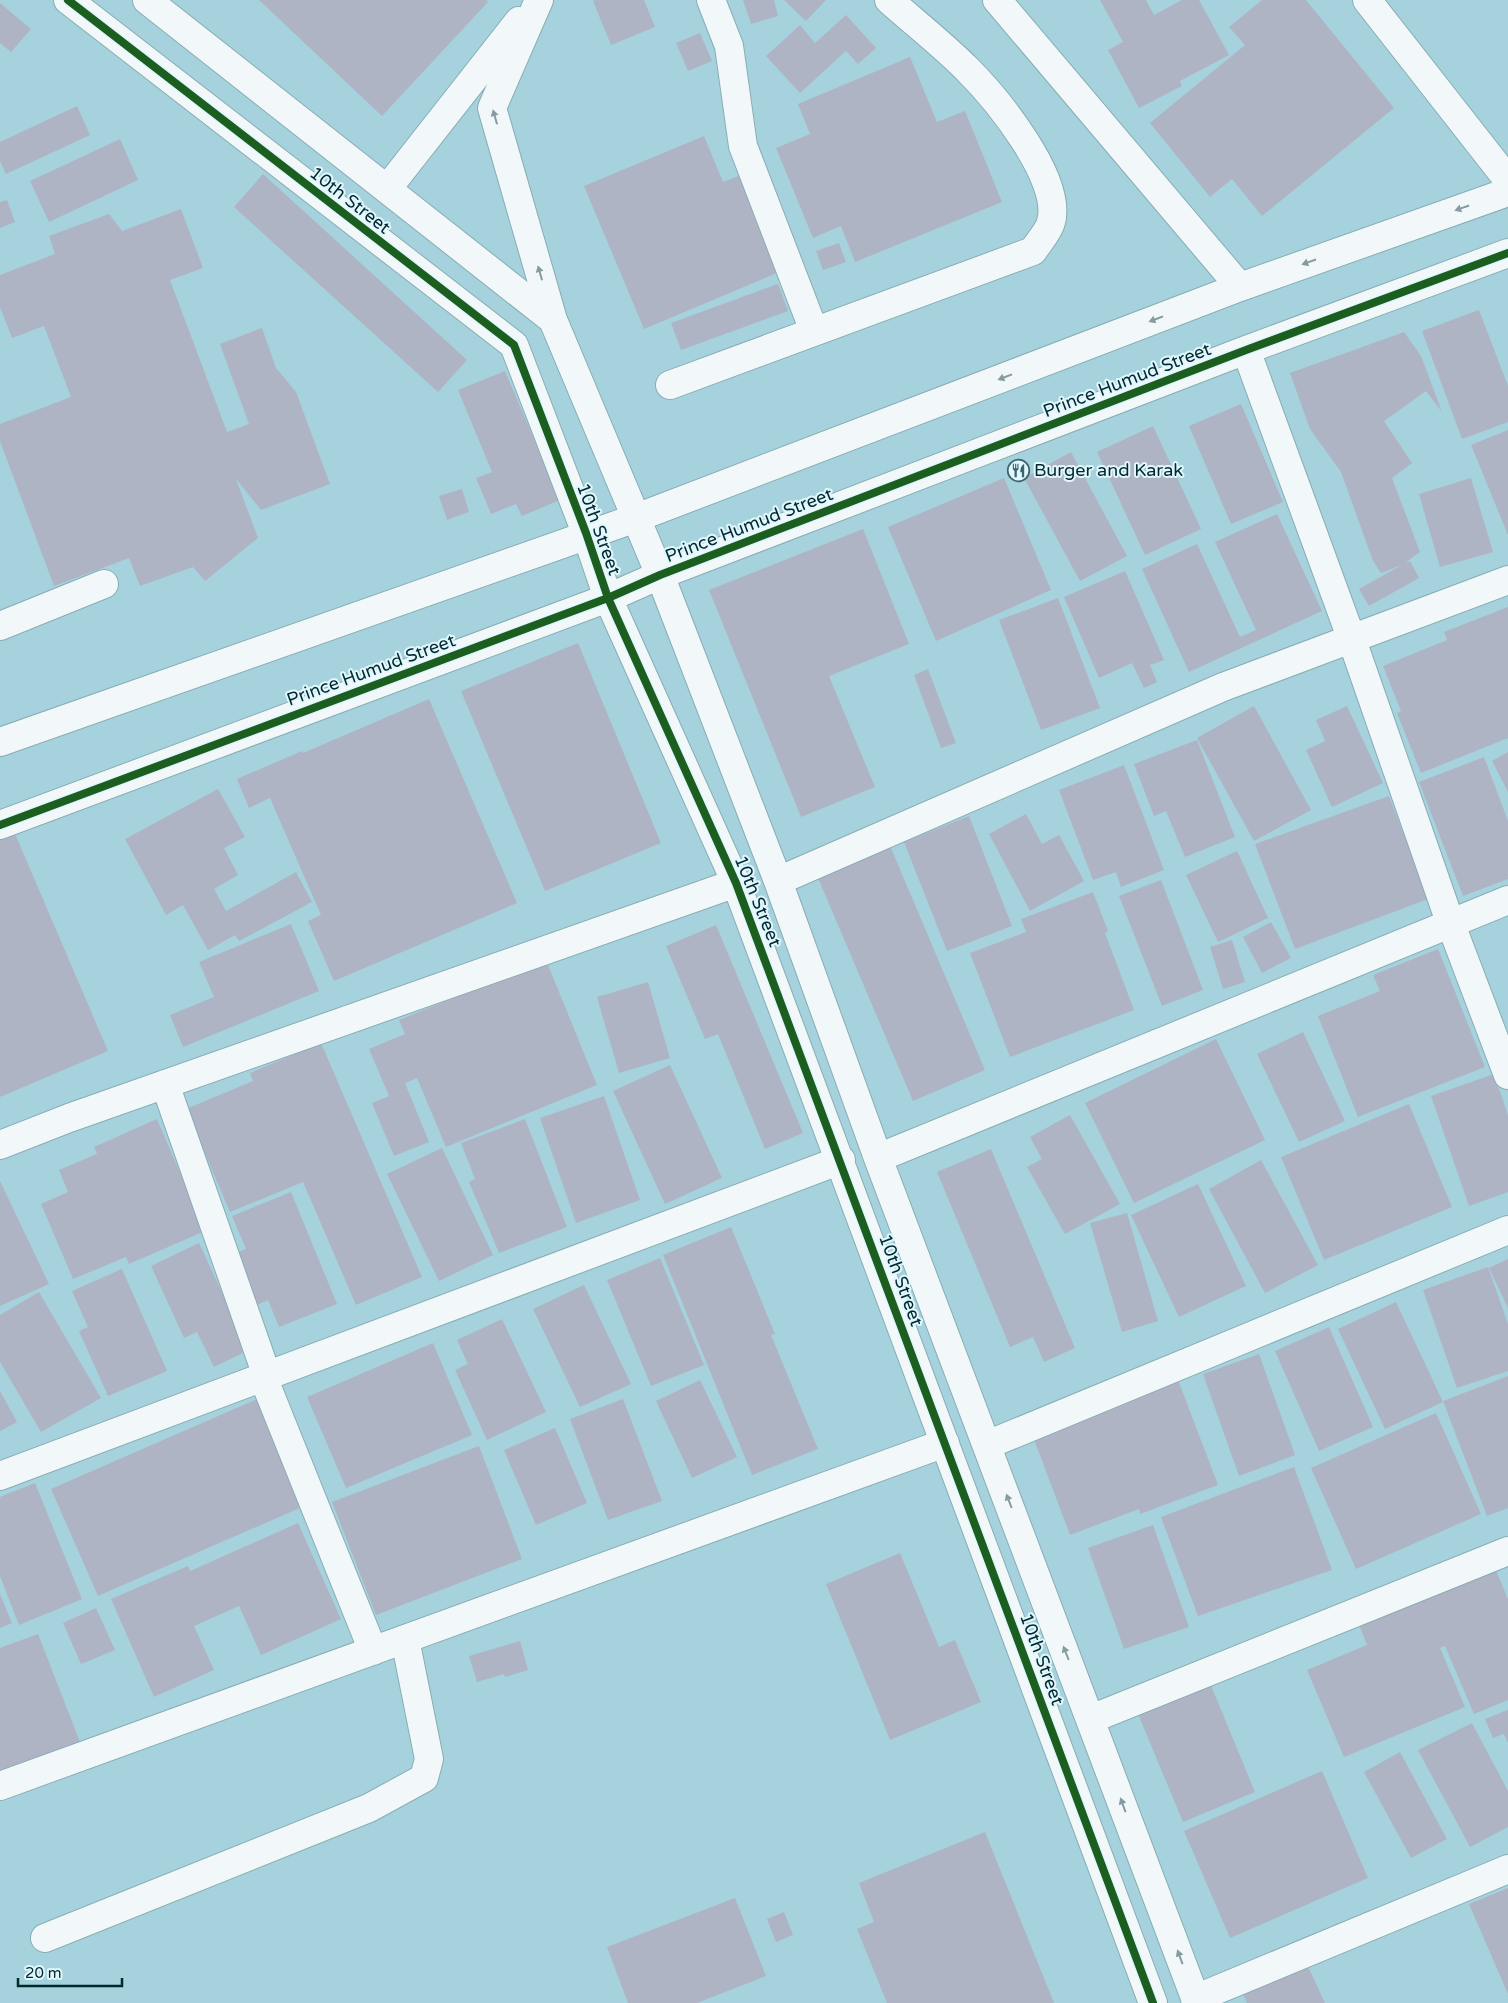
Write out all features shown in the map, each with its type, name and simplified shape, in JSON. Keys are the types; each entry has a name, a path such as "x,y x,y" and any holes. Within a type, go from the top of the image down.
{"street":[{"name":"10th Street","path":"68,0 514,345 586,533 608,598 736,883 841,1160 1153,2003"},
{"name":"10th Street","path":"147,0 553,320 660,575 778,882 878,1158 1092,1719 1196,2001"},
{"path":"387,189 537,0"},
{"path":"537,0 492,108 553,320"},
{"path":"711,0 728,46 744,146 814,331"},
{"path":"670,385 1033,251 1051,222 1050,191 1035,156 994,100 967,69 889,0"},
{"path":"997,0 1240,287"},
{"path":"1367,0 1508,180"},
{"path":"0,742 586,533 636,518 1240,287 1508,192"},
{"name":"Prince Humud Street","path":"0,824 608,598 660,575 1246,350 1508,253"},
{"path":"1246,350 1352,640 1450,922 1508,1075"},
{"path":"778,882 1223,687 1508,580"},
{"path":"0,626 104,584"},
{"path":"0,1145 69,1118 736,883"},
{"path":"878,1158 1450,922 1508,900"},
{"path":"165,1084 265,1376 372,1651"},
{"path":"0,1476 841,1160"},
{"path":"987,1445 1508,1230"},
{"path":"0,1786 945,1443"},
{"path":"1092,1719 1508,1551"},
{"path":"46,1938 369,1808 424,1778 429,1759 405,1639"},
{"path":"1196,2001 1508,1869"}],"building":[{"path":"259,0 486,0 488,2 382,116"},
{"path":"644,0 655,27 611,45 593,1"},
{"path":"743,0 774,0 778,16 751,24"},
{"path":"784,0 826,0 806,21"},
{"path":"1100,0 1146,0 1154,15 1182,0 1199,0 1229,55 1180,81 1182,86 1139,108 1108,50 1123,42"},
{"path":"1262,0 1306,0 1394,108 1262,216 1232,179 1210,197 1150,123 1245,45 1229,27"},
{"path":"0,3 31,29 11,52 0,43"},
{"path":"846,15 876,48 858,64 846,51 800,93 766,56 800,25 815,43"},
{"path":"700,33 712,61 688,71 676,43"},
{"path":"910,57 937,122 965,111 1002,202 855,262 841,226 813,238 776,148 810,134 798,104"},
{"path":"77,106 90,135 6,174 0,161 0,142"},
{"path":"704,136 723,182 744,174 784,270 644,329 584,186"},
{"path":"120,139 138,180 49,222 30,181"},
{"path":"263,174 467,360 438,392 234,207"},
{"path":"7,200 15,222 0,228 0,202"},
{"path":"181,209 203,268 170,280 227,432 249,424 220,344 262,328 276,368 296,392 330,484 261,510 236,479 258,538 205,581 193,567 140,586 129,558 54,586 0,441 0,424 71,397 44,326 12,338 0,307 0,275 55,254 49,236 109,214 122,231"},
{"path":"839,243 846,262 823,270 816,251"},
{"path":"778,284 788,311 681,350 671,323"},
{"path":"1479,310 1508,386 1508,422 1462,439 1422,331"},
{"path":"1404,332 1421,356 1442,412 1426,391 1384,421 1412,463 1392,478 1420,552 1405,563 1410,561 1419,578 1369,606 1359,589 1402,565 1381,573 1373,561 1341,472 1310,429 1290,373"},
{"path":"505,371 560,500 522,516 516,504 491,514 476,478 492,472 458,390"},
{"path":"1241,404 1283,502 1231,524 1189,426"},
{"path":"1153,426 1201,529 1145,555 1097,452"},
{"path":"1508,430 1508,535 1471,445"},
{"path":"1071,452 1127,556 1080,581 1024,478"},
{"path":"1004,478 1051,590 936,641 888,527"},
{"path":"1471,478 1493,552 1440,567 1419,494"},
{"path":"462,489 469,512 447,520 439,496"},
{"path":"1277,514 1322,611 1189,672 1142,569 1197,544 1240,637 1256,630 1215,542"},
{"path":"863,529 909,644 829,676 875,787 801,817 709,590"},
{"path":"1125,571 1164,660 1150,665 1157,682 1144,688 1132,663 1099,678 1064,597"},
{"path":"1058,598 1100,708 1041,730 999,620"},
{"path":"1508,607 1508,738 1421,773 1397,713 1401,711 1383,666 1447,640 1444,632"},
{"path":"578,643 661,843 545,891 461,691"},
{"path":"928,669 956,743 941,748 914,675"},
{"path":"429,699 517,903 334,981 308,921 321,915 270,798 249,808 237,779"},
{"path":"1254,706 1311,810 1254,841 1197,738"},
{"path":"1347,706 1383,783 1332,807 1306,750 1325,741 1316,720"},
{"path":"1197,740 1235,837 1185,857 1166,811 1154,816 1134,764"},
{"path":"1508,752 1508,792 1492,761"},
{"path":"1484,757 1508,821 1508,879 1463,896 1419,782"},
{"path":"1124,765 1164,870 1121,887 1116,872 1093,880 1059,790"},
{"path":"218,789 245,837 224,848 238,875 214,889 226,911 296,872 312,902 239,941 235,935 208,950 183,905 166,915 125,839"},
{"path":"1389,796 1428,899 1295,949 1255,844"},
{"path":"1026,814 1042,844 1059,835 1084,881 1030,911 989,834"},
{"path":"969,816 1012,926 947,951 904,842"},
{"path":"13,829 108,1051 0,1097 0,835"},
{"path":"888,841 985,1070 913,1101 815,871"},
{"path":"1237,851 1268,918 1218,942 1186,875"},
{"path":"1161,880 1203,990 1162,1006 1119,896"},
{"path":"1093,892 1108,931 1105,933 1134,1010 1010,1057 970,953 1026,932 1021,919"},
{"path":"1271,922 1291,958 1262,973 1243,937"},
{"path":"291,924 319,991 183,1047 170,1015 214,997 199,962"},
{"path":"716,925 803,1133 765,1149 718,1034 705,1039 666,946"},
{"path":"1232,940 1245,982 1223,989 1210,947"},
{"path":"1438,949 1485,1067 1358,1117 1318,1016 1380,991 1373,975"},
{"path":"546,960 597,1085 446,1147 417,1078 405,1083 429,1142 394,1156 372,1103 389,1096 369,1049 405,1034 399,1020"},
{"path":"648,982 670,1058 619,1073 597,997"},
{"path":"1303,1032 1345,1121 1299,1142 1257,1054"},
{"path":"1216,1039 1265,1140 1134,1203 1085,1103"},
{"path":"321,1043 422,1277 356,1305 303,1182 230,1212 186,1109 253,1081 250,1073"},
{"path":"670,1065 722,1178 665,1204 613,1091"},
{"path":"1494,1074 1508,1115 1508,1192 1469,1206 1431,1096"},
{"path":"604,1096 640,1200 576,1223 540,1118"},
{"path":"1409,1104 1452,1207 1324,1260 1281,1157"},
{"path":"1070,1115 1120,1204 1065,1234 1027,1167 1042,1159 1030,1137"},
{"path":"157,1119 205,1231 129,1264 126,1257 73,1279 41,1204 68,1192 59,1170 97,1154 94,1147"},
{"path":"525,1119 567,1227 499,1253 469,1182 475,1179 461,1143"},
{"path":"442,1148 493,1255 439,1281 387,1174"},
{"path":"991,1149 1075,1348 1044,1362 1033,1337 1010,1347 937,1172"},
{"path":"1261,1160 1318,1265 1265,1293 1209,1189"},
{"path":"0,1181 49,1284 0,1306"},
{"path":"1198,1184 1246,1286 1179,1317 1131,1215"},
{"path":"291,1192 337,1304 279,1327 268,1300 257,1305 236,1253 246,1249 232,1216"},
{"path":"1127,1213 1158,1321 1122,1332 1090,1223"},
{"path":"731,1227 775,1334 771,1335 818,1449 752,1475 663,1255"},
{"path":"199,1243 249,1350 214,1367 197,1332 184,1338 151,1266"},
{"path":"660,1258 704,1365 651,1386 607,1280"},
{"path":"1508,1259 1508,1308 1489,1268"},
{"path":"1488,1267 1508,1324 1508,1371 1457,1388 1423,1290"},
{"path":"122,1269 167,1371 108,1396 79,1331 88,1327 72,1291"},
{"path":"584,1285 631,1384 580,1407 533,1309"},
{"path":"39,1292 101,1398 41,1432 0,1362 0,1315"},
{"path":"1396,1302 1443,1402 1385,1429 1338,1329"},
{"path":"502,1319 546,1412 487,1440 455,1370 468,1364 457,1340"},
{"path":"1329,1327 1373,1427 1319,1451 1275,1351"},
{"path":"433,1343 472,1435 346,1488 307,1397"},
{"path":"1259,1354 1295,1455 1239,1476 1203,1374"},
{"path":"1175,1372 1218,1485 1140,1514 1139,1509 1070,1535 1029,1426"},
{"path":"1508,1376 1508,1508 1487,1516 1443,1401"},
{"path":"700,1380 737,1457 692,1478 656,1401"},
{"path":"0,1391 17,1422 0,1431"},
{"path":"262,1397 309,1504 98,1596 51,1489"},
{"path":"623,1399 662,1501 608,1520 570,1419"},
{"path":"1436,1413 1481,1514 1356,1569 1311,1468"},
{"path":"555,1428 587,1503 536,1525 504,1450"},
{"path":"479,1446 522,1559 376,1615 332,1502"},
{"path":"1294,1467 1332,1570 1198,1616 1161,1517"},
{"path":"35,1483 82,1599 19,1625 0,1576 0,1497"},
{"path":"298,1523 341,1619 261,1655 239,1606 194,1626 214,1670 154,1697 111,1599 188,1566 190,1571"},
{"path":"1153,1525 1189,1627 1124,1649 1088,1548"},
{"path":"900,1553 939,1647 955,1640 981,1702 890,1740 826,1584"},
{"path":"1494,1566 1508,1599 1508,1700 1474,1714 1445,1646 1440,1648 1465,1707 1344,1757 1307,1670 1367,1645 1357,1619"},
{"path":"0,1594 12,1623 0,1628"},
{"path":"96,1608 115,1650 81,1664 63,1623"},
{"path":"38,1634 80,1742 0,1773 0,1648"},
{"path":"520,1641 528,1670 505,1677 504,1674 477,1682 469,1656"},
{"path":"1210,1683 1255,1792 1183,1822 1138,1714"},
{"path":"1508,1710 1508,1743 1504,1734 1493,1738 1485,1719"},
{"path":"1472,1723 1508,1791 1508,1827 1470,1847 1418,1750"},
{"path":"1400,1752 1447,1839 1411,1858 1364,1772"},
{"path":"1322,1771 1368,1878 1230,1938 1184,1831"},
{"path":"985,1832 1054,2003 887,2003 857,1929 874,1922 859,1883"},
{"path":"1508,1888 1508,1994 1469,1904"},
{"path":"735,1898 766,1976 697,2003 628,2003 607,1947"},
{"path":"784,1912 793,1935 776,1942 767,1919"},
{"path":"1304,1958 1325,2003 1247,2003 1240,1987"}],"cycle path":[{"path":"68,0 514,345 586,533 608,598 736,883 1153,2003"},
{"path":"0,825 608,598 660,575 1246,350 1508,253"}],"place":[{"name":"Burger and Karak","path":"1018,470"}]}
